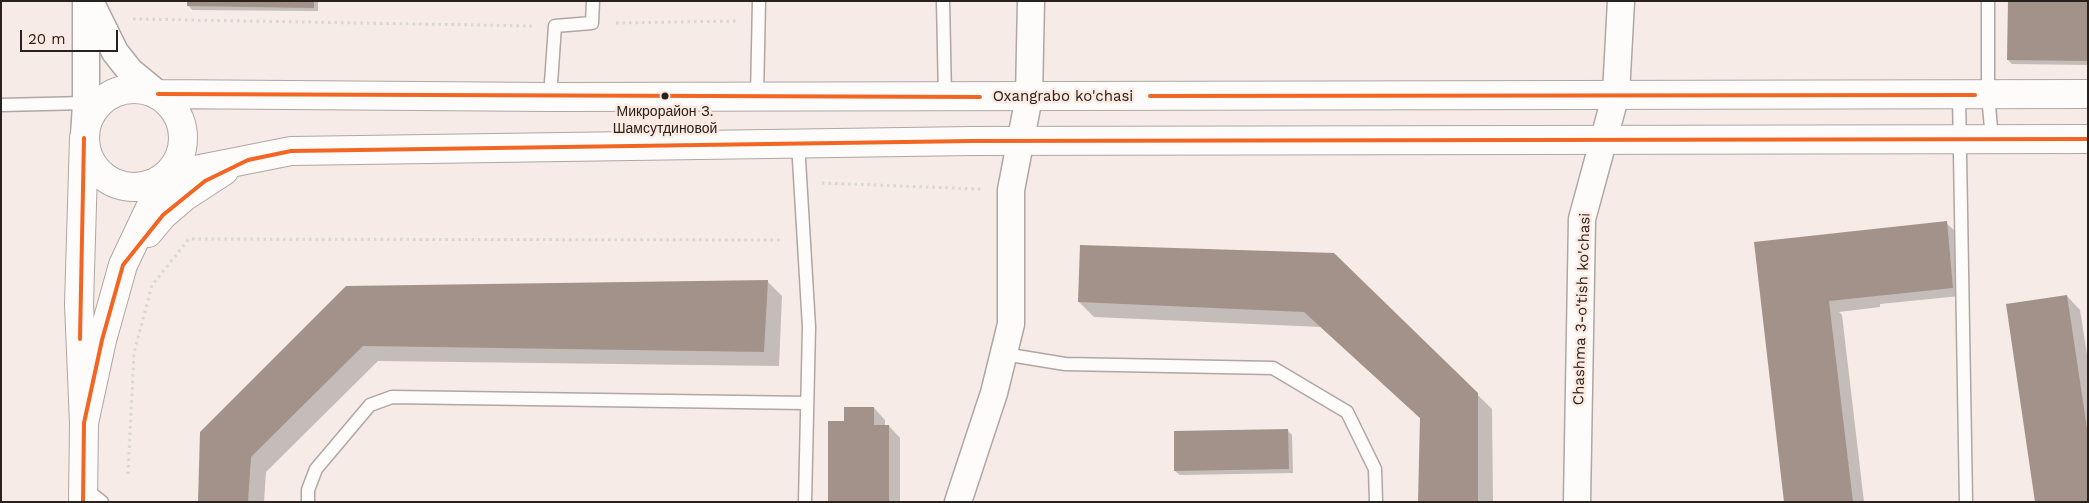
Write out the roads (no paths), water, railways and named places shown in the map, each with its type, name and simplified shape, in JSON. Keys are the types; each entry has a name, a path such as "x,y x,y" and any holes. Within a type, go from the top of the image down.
{"main road":[{"path":"84,423 102,340 123,265 165,176 176,164 182,150 183,133 179,118 170,104 158,94 142,89 124,89 108,95 96,106 87,121 84,138 79,304 84,423 89,497"},
{"name":"Oxangrabo ko'chasi","path":"158,94 550,97 2088,94"},
{"path":"84,138 86,154 94,168 105,179 120,186 136,188 151,184 165,176 291,151 1019,141 1992,140 2088,138"},
{"path":"123,265 163,215 184,197 205,181 248,160"}],"street":[{"path":"84,138 86,1"},
{"path":"90,1 115,52 130,70 158,94"},
{"path":"958,502 994,393 1011,324 1011,190 1029,97 1031,1"},
{"name":"Chashma 3-o'tish ko'chasi","path":"1578,502 1582,219 1616,94 1622,1"}],"lane":[{"path":"550,97 555,26 592,23 593,1"},
{"path":"757,97 759,1"},
{"path":"943,1 945,97"},
{"path":"1988,1 1988,95 1992,140"},
{"path":"1959,95 1966,502"},
{"path":"1,105 86,103"},
{"path":"798,143 809,327 805,502"},
{"path":"1004,354 1065,364 1273,368 1347,412 1375,469 1376,502"},
{"path":"308,502 308,490 316,468 370,405 392,397 808,403"}],"place":[{"name":"Микрорайон З. Шамсутдиновой","path":"665,96"}]}
